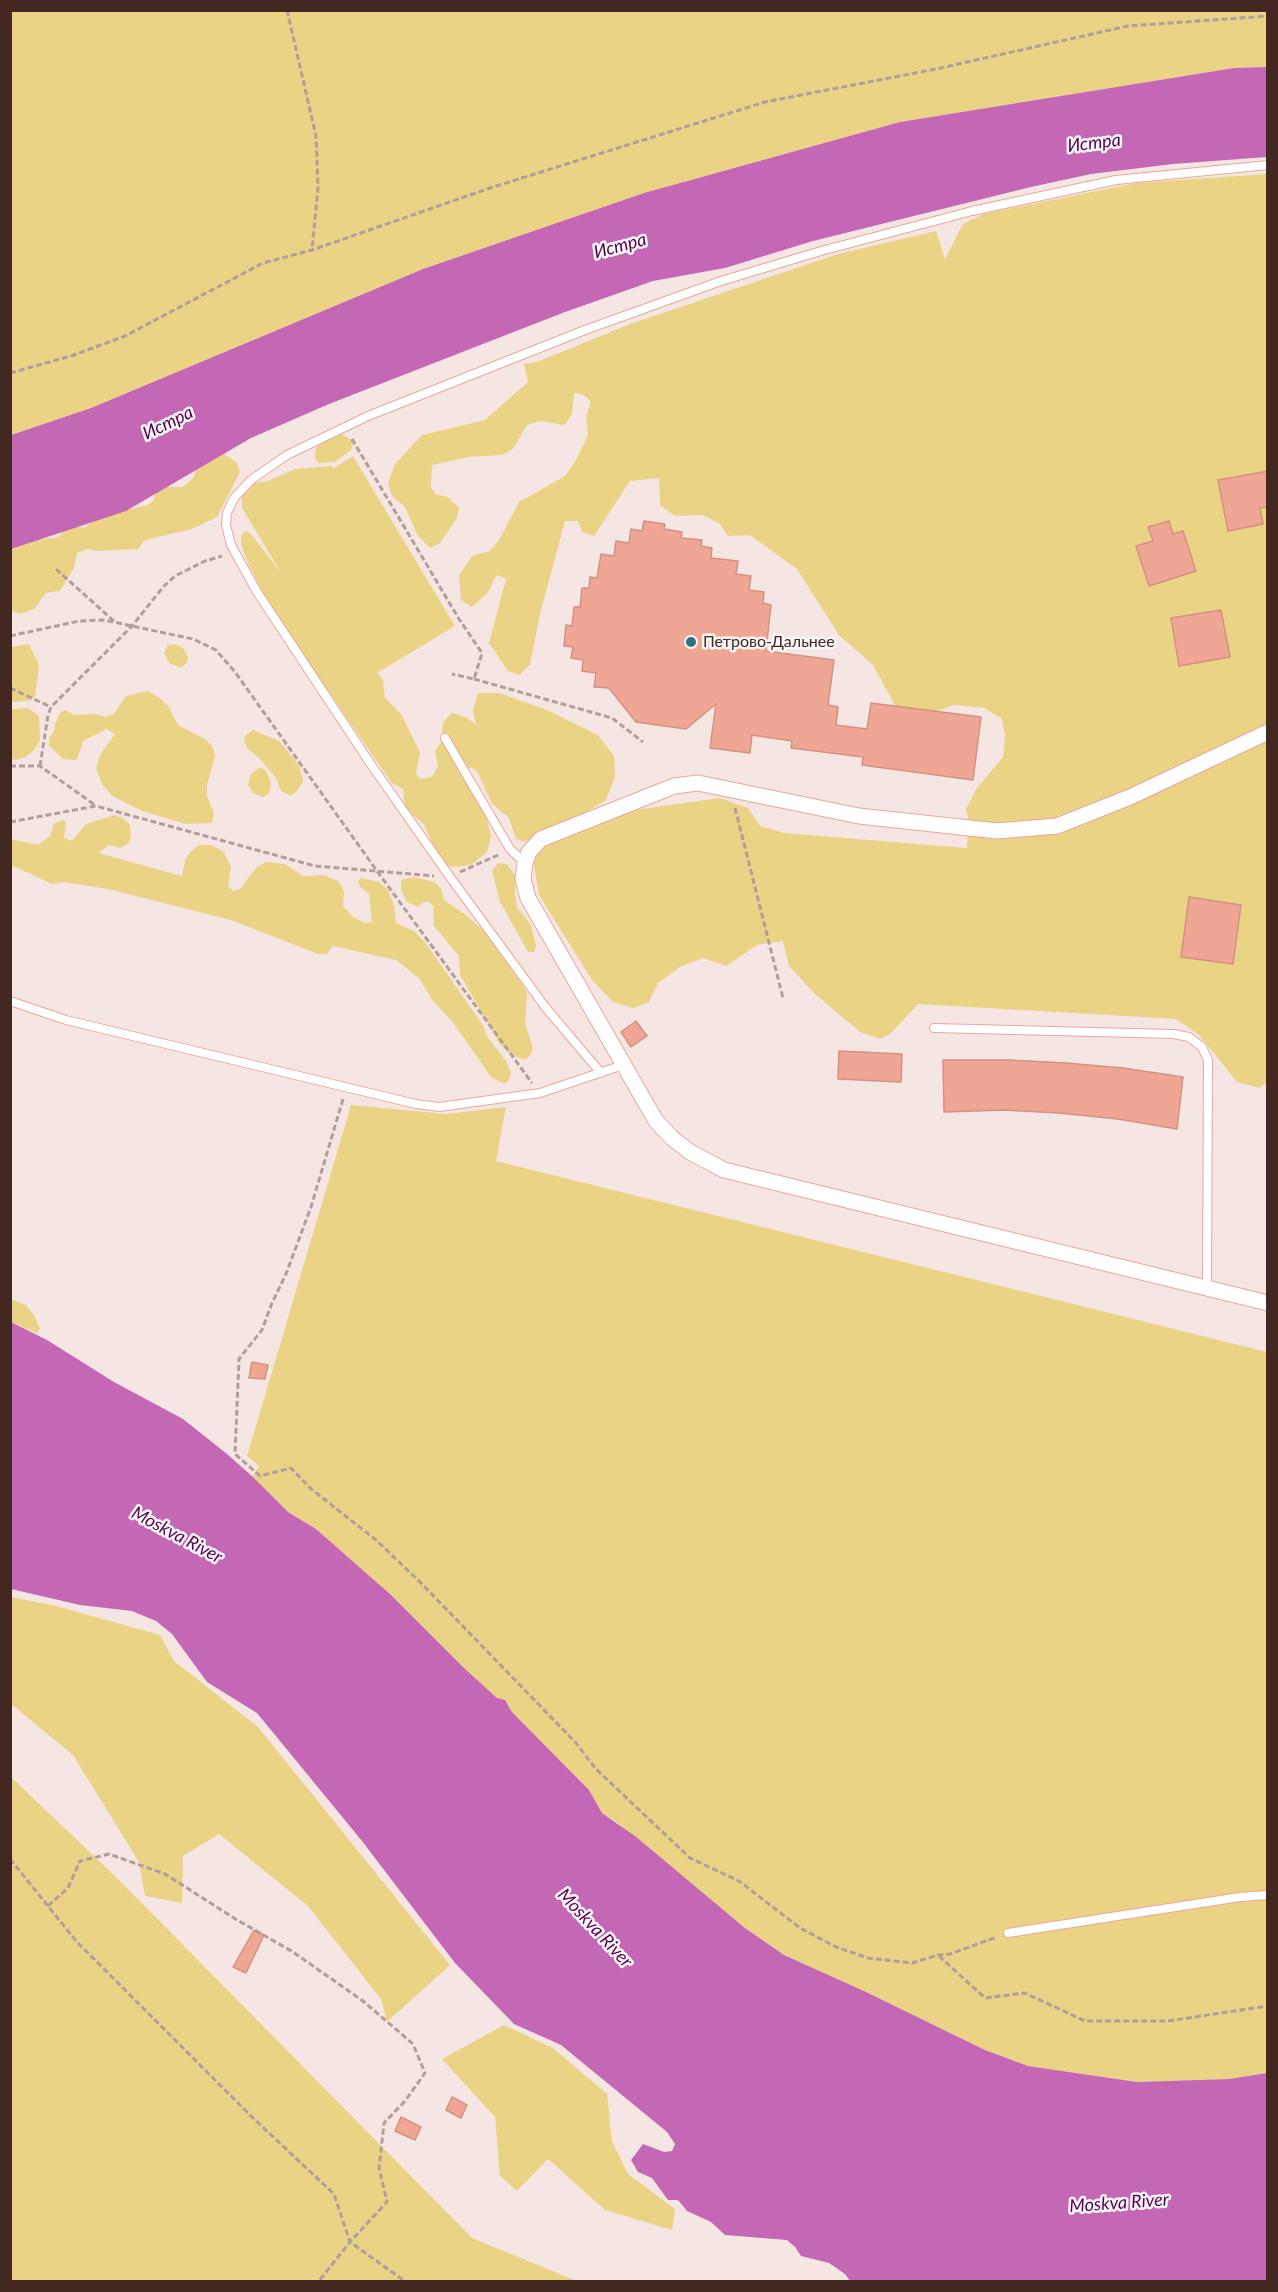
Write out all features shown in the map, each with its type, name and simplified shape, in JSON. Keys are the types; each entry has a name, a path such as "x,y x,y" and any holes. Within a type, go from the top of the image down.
{"street":[{"path":"1268,732 1130,797 1057,826 997,831 859,816 698,783 674,786 541,839 529,852 523,879 528,898 656,1121 690,1152 724,1170 1268,1303"}],"lane":[{"path":"601,1073 546,1008 450,877 257,592 231,545 226,525 227,513 234,498 250,480 287,454 368,416 721,281 821,251 972,212 1116,180 1268,165"},
{"path":"445,738 510,849 525,863"},
{"path":"10,1000 66,1020 416,1104 439,1107 540,1093 623,1065"},
{"path":"934,1028 1173,1034 1189,1037 1202,1047 1208,1060 1207,1288"},
{"path":"1008,1933 1240,1897 1268,1895"}],"path":[{"path":"287,10 316,136 318,188 312,250"},
{"path":"10,373 71,356 125,336 263,263 312,250 490,188 765,102 936,69 1128,26 1268,16"},
{"path":"345,427 459,619 482,653 474,679"},
{"path":"40,766 51,707 132,626 164,586 175,576 218,557 237,556"},
{"path":"57,569 115,622"},
{"path":"10,636 79,621 115,622 193,639 216,650 235,672 376,871 540,1093"},
{"path":"452,674 612,718 643,742"},
{"path":"10,688 51,707"},
{"path":"10,766 40,766 96,806 315,866 450,877 510,849"},
{"path":"733,789 733,800 783,998"},
{"path":"10,822 96,806"},
{"path":"346,1086 311,1207 262,1330 239,1359 235,1454 260,1476 291,1468 310,1488 376,1540 398,1561 576,1743 595,1767 690,1858 739,1881 800,1928 836,1947 868,1958 912,1963 950,1954 1008,1933"},
{"path":"48,1906 68,1888 80,1861 109,1854 165,1874 293,1952 363,2001 413,2044 425,2073 405,2101 384,2123 379,2168 387,2202 350,2242 318,2282"},
{"path":"10,1859 77,1942 253,2118 334,2194 350,2242 406,2282"},
{"path":"938,1955 985,1998 1025,1993 1085,2021 1168,2021 1268,2006"}],"shaded area":[{"path":"1267,10 1268,67 1234,68 900,122 644,193 423,269 91,408 11,435 10,11"},
{"path":"1267,174 1267,1082 1260,1088 1237,1082 1199,1035 1176,1019 918,1004 890,1034 880,1039 860,1032 815,994 789,966 783,941 757,945 726,966 703,958 680,967 658,983 649,1002 634,1008 613,1002 592,980 539,895 533,860 547,843 621,812 720,798 748,808 760,826 784,833 967,848 966,809 977,788 1003,757 1005,735 1002,719 984,708 954,705 924,716 901,716 873,665 839,635 797,569 750,535 728,536 719,523 702,515 675,516 660,505 659,478 630,481 594,536 582,532 578,521 565,521 540,614 530,665 519,675 508,671 489,643 506,579 497,575 487,593 472,607 461,600 459,575 472,556 490,551 499,540 519,502 565,476 588,435 586,416 591,402 584,395 574,393 572,414 565,425 540,421 527,425 513,449 502,455 469,457 432,465 431,487 435,494 448,497 459,508 457,518 440,543 430,548 418,536 405,507 392,496 388,483 395,464 422,435 485,420 528,382 524,364 537,362 630,324 838,254 936,231 945,259 963,224 983,214 1136,183"},
{"path":"341,434 352,440 353,446 350,451 334,462 318,463 315,457 316,448 325,440"},
{"path":"223,453 237,463 240,472 217,517 192,529 145,540 138,549 98,551 88,549 77,553 74,568 60,591 46,593 34,609 20,614 11,610 11,532 35,539 55,538 61,535 64,526 85,528 99,516 148,505 154,500 155,492 161,487 183,487 193,478 198,464"},
{"path":"353,456 455,626 377,673 383,680 385,698 401,714 420,752 416,774 421,779 432,777 438,766 435,751 441,742 443,722 452,713 466,717 476,725 473,710 478,693 499,693 547,710 598,735 614,756 615,777 606,800 562,827 524,842 516,839 509,818 492,804 477,771 464,768 463,777 476,796 487,819 491,837 487,852 471,865 452,867 440,862 424,824 405,809 403,789 392,783 304,656 261,589 241,544 241,535 246,531 251,534 281,573 242,508 242,496 254,483 268,481 295,469 331,466 334,468"},
{"path":"29,644 39,665 35,697 28,701 11,702 11,647"},
{"path":"176,644 183,648 188,657 187,663 181,668 169,663 164,653 168,645"},
{"path":"148,691 169,707 178,725 205,739 212,746 215,756 207,785 207,796 214,813 212,823 186,824 142,811 112,796 102,784 96,768 100,755 115,734 107,729 83,741 77,760 63,759 49,746 49,738 54,731 55,724 60,713 65,710 75,715 94,714 105,717 114,714 126,696"},
{"path":"28,708 39,716 40,740 26,757 15,760 11,758 11,709"},
{"path":"253,730 279,741 299,765 303,781 291,796 281,791 276,778 248,749 244,742 246,735"},
{"path":"260,767 266,771 271,782 269,793 263,797 253,793 248,785 250,775"},
{"path":"115,815 130,825 131,836 128,844 120,848 109,845 98,853 182,876 185,860 191,851 199,845 211,845 223,851 231,867 228,886 233,891 240,889 256,868 266,862 285,864 303,876 324,875 338,881 344,891 343,906 352,916 364,923 372,922 369,894 360,887 358,882 361,878 379,882 388,890 394,905 396,923 414,931 425,942 484,1027 486,1035 506,1061 511,1073 509,1080 504,1084 491,1077 452,1021 432,1000 420,979 396,960 333,946 327,954 318,954 231,920 108,889 63,882 52,884 11,865 11,839 38,845 50,836 54,824 62,820 66,822 64,838 72,841 86,824"},
{"path":"498,863 507,864 516,877 517,907 531,925 536,947 534,952 528,952 500,902 492,871"},
{"path":"414,877 435,882 441,889 444,900 485,932 527,992 525,1023 533,1048 530,1056 525,1060 511,1055 499,1043 460,975 459,956 434,926 433,906 430,902 424,902 418,907 407,902 401,890 401,880"},
{"path":"351,1105 446,1114 506,1107 496,1161 1267,1352 1267,2073 1229,2079 1137,2082 1028,2066 985,2050 784,1955 745,1928 614,1820 602,1813 589,1790 512,1712 505,1700 497,1698 390,1594 316,1529 288,1512 252,1476 259,1466 247,1456"},
{"path":"11,1299 26,1305 34,1315 40,1328 37,1333 11,1322"},
{"path":"10,1597 56,1606 160,1635 174,1661 258,1727 450,1965 387,2022 381,1999 308,1906 219,1834 183,1856 182,1903 145,1896 139,1862 73,1755 11,1704"},
{"path":"10,1776 120,1881 472,2238 577,2281 11,2281"},
{"path":"504,2025 553,2048 607,2094 612,2141 628,2174 675,2209 672,2230 605,2210 548,2159 517,2191 500,2176 495,2117 442,2059"}],"water":[{"name":"Истра","path":"1267,67 1267,157 1173,164 1091,174 813,241 725,268 653,281 565,312 329,404 251,438 126,511 11,549 11,435 91,408 423,269 644,193 900,122 1234,68"},
{"name":"Moskva River","path":"11,1322 47,1340 114,1382 183,1419 227,1454 288,1512 316,1529 390,1594 497,1698 505,1700 512,1712 589,1790 602,1813 635,1836 745,1928 784,1955 985,2050 1028,2066 1137,2082 1229,2079 1267,2073 1267,2281 850,2281 845,2274 829,2263 801,2256 787,2240 725,2235 711,2222 687,2211 678,2200 668,2200 652,2178 638,2172 631,2160 643,2144 664,2152 672,2151 675,2144 667,2132 561,2045 514,2024 455,1963 362,1841 257,1713 207,1682 172,1634 156,1621 132,1611 80,1605 11,1589"}],"building":[{"path":"1268,471 1268,507 1260,508 1263,524 1228,531 1218,480"},
{"path":"644,521 665,524 664,529 682,532 681,538 702,540 701,546 712,548 711,558 738,561 736,574 751,576 749,590 764,592 763,603 771,605 766,651 834,660 828,705 838,707 836,725 867,729 871,703 981,717 973,780 862,765 863,757 791,748 792,741 752,735 750,753 710,748 716,704 686,729 636,722 609,688 594,687 596,673 582,671 583,660 571,658 573,647 564,646 566,625 572,626 574,607 580,607 582,588 589,588 590,577 597,578 601,554 614,556 616,541 629,543 631,529 642,531"},
{"path":"1169,521 1173,534 1183,531 1196,571 1149,586 1136,546 1153,541 1148,527"},
{"path":"1221,610 1230,657 1179,666 1171,618"},
{"path":"1189,897 1241,905 1233,964 1181,957"},
{"path":"636,1021 647,1036 631,1047 621,1032"},
{"path":"839,1051 902,1054 901,1082 838,1079"},
{"path":"943,1060 1066,1063 1123,1068 1183,1077 1177,1129 1118,1119 1059,1113 1004,1110 944,1112"},
{"path":"252,1362 268,1365 265,1379 249,1378"},
{"path":"254,1930 264,1935 246,1973 233,1967"},
{"path":"452,2097 467,2105 461,2118 446,2110"},
{"path":"401,2117 421,2127 415,2140 395,2131"}],"place":[{"name":"Петрово-Дальнее","path":"691,642"}]}
